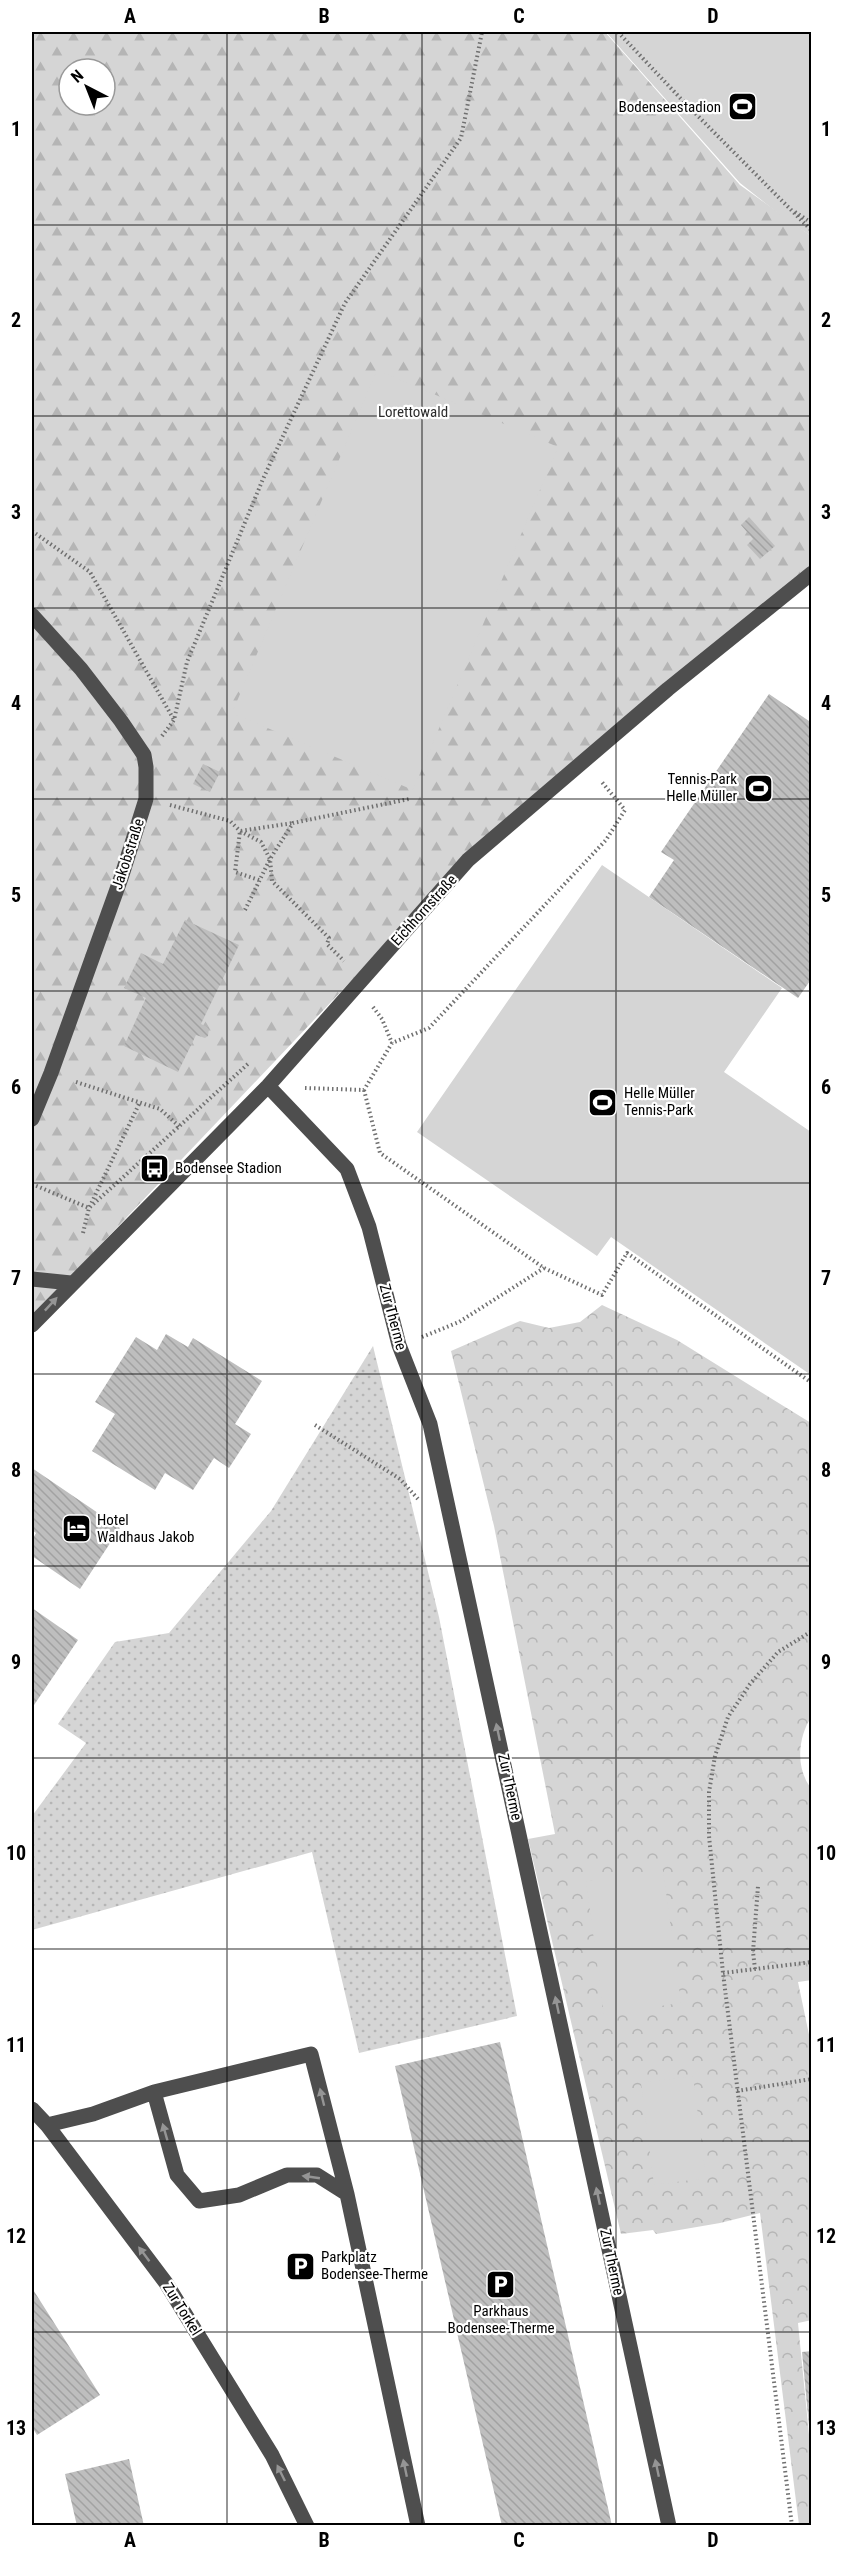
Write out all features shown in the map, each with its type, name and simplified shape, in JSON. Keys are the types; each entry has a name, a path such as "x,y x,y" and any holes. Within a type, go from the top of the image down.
{"street":[{"name":"Eichhornstraße","path":"32,1325 268,1086 468,860 668,689 812,573"},
{"name":"Jakobstraße","path":"32,615 81,669 144,755 146,799 121,878 51,1073 32,1119"},
{"name":"Zur Therme","path":"268,1086 347,1169 369,1227 399,1345 430,1424 669,2526"},
{"path":"32,1279 71,1283"},
{"path":"47,2125 93,2114 154,2092 311,2054 346,2194 418,2526"},
{"path":"154,2092 177,2175 199,2201 239,2195 287,2175 316,2175 346,2194"},
{"name":"Zur Torkel","path":"32,2109 47,2125 166,2283 272,2455 307,2526"}],"path":[{"path":"32,531 90,572 174,720 187,662 263,479 345,303 461,138 482,32"},
{"path":"618,32 784,205 812,231"},
{"path":"784,205 812,223"},
{"path":"611,796 625,810 606,840 429,1028 392,1043 364,1090 380,1153 544,1268 602,1294 627,1253 812,1383"},
{"path":"146,799 230,821 240,831 261,842 270,859 272,881 312,919 329,938 327,944 344,961"},
{"path":"240,831 409,799"},
{"path":"245,910 270,859 293,822"},
{"path":"240,831 235,872 259,880"},
{"path":"358,984 382,1019 392,1043"},
{"path":"89,1208 181,1128 246,1066"},
{"path":"51,1073 160,1109 181,1128"},
{"path":"268,1086 364,1090"},
{"path":"81,1240 89,1208 140,1102"},
{"path":"32,1184 89,1208"},
{"path":"399,1345 459,1322 544,1268"},
{"path":"315,1425 400,1479 422,1504"},
{"path":"792,2526 723,1973 709,1836 709,1792 715,1756 728,1717 750,1683 778,1652 812,1631"},
{"path":"755,1969 753,1952 758,1886"},
{"path":"723,1973 812,1962"},
{"path":"737,2091 812,2079"}],"green space":[{"name":"Lorettowald","path":"32,32 605,32 740,185 811,236 811,570 425,903 32,1317"},
{"name":"Bodenseestadion","path":"606,32 811,32 811,236 740,183"},
{"path":"377,370 558,447 413,790 232,713"},
{"name":"Helle Müller Tennis-Park","path":"602,865 782,988 724,1072 811,1132 811,1375 611,1237 597,1256 417,1132"},
{"path":"602,1305 677,1340 811,1423 812,1716 801,1742 800,1752 802,1771 811,1788 812,1980 798,1982 812,2049 812,2320 798,2323 811,2455 811,2525 799,2525 760,2213 720,2223 656,2234 653,2230 621,2234 528,1839 555,1834 494,1526 451,1351 520,1321 549,1328 580,1322"},
{"path":"373,1346 439,1617 517,2016 359,2053 312,1852 32,1930 32,1816 86,1743 58,1724 115,1642 169,1633 271,1511"},
{"path":"663,1870 681,2003 604,2014 586,1881"},
{"path":"693,2076 706,2178 654,2185 641,2083"}],"building":[{"path":"749,517 775,546 760,559 747,545 753,539 741,525"},
{"name":"Tennis-Park Helle Müller","path":"769,694 812,723 812,978 798,998 649,897 674,860 661,852"},
{"path":"203,764 220,772 210,792 193,784"},
{"path":"185,920 239,945 201,1024 209,1028 208,1036 205,1038 196,1035 178,1072 124,1046 146,998 124,988 141,953 163,964"},
{"path":"166,1334 188,1347 193,1338 262,1381 235,1424 251,1434 229,1468 214,1458 193,1490 165,1473 155,1490 92,1451 115,1414 95,1402 136,1337 157,1350"},
{"name":"Hotel Waldhaus Jakob","path":"32,1468 120,1528 80,1589 32,1556 32,1540 36,1533 32,1530"},
{"path":"32,1608 78,1640 32,1708"},
{"name":"Parkhaus Bodensee-Therme","path":"500,2042 612,2526 502,2526 395,2066"},
{"path":"32,2288 100,2395 37,2435 32,2427"},
{"path":"812,2351 812,2437 810,2437 802,2352"},
{"path":"129,2459 144,2526 77,2526 65,2474"}],"place":[{"name":"Bodenseestadion","path":"742,107"},
{"name":"Tennis-Park Helle Müller","path":"758,788"},
{"name":"Helle Müller Tennis-Park","path":"603,1102"},
{"name":"Bodensee Stadion","path":"154,1168"},
{"name":"Hotel Waldhaus Jakob","path":"76,1529"},
{"name":"Parkplatz Bodensee-Therme","path":"300,2266"},
{"name":"Parkhaus Bodensee-Therme","path":"501,2284"}]}
